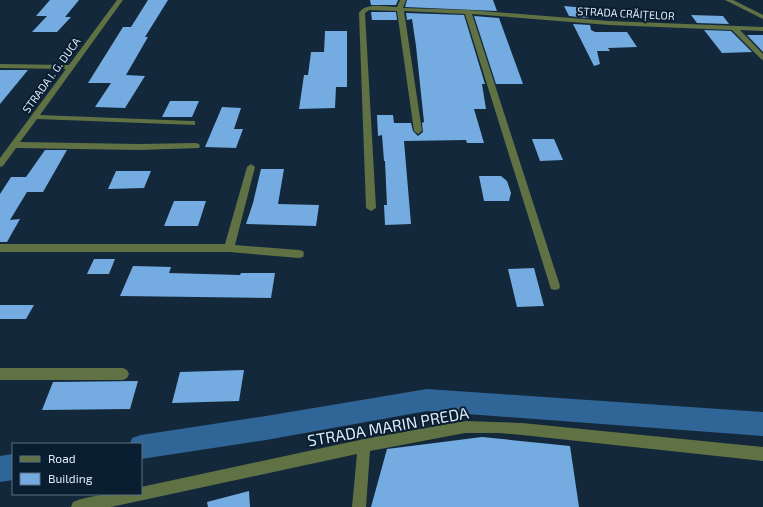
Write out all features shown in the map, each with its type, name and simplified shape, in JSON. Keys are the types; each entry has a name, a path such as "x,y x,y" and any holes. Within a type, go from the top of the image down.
{"street":[{"name":"STRADA I. G. DUCA","path":"0,164 120,0"},
{"path":"403,0 400,8 418,131"},
{"path":"728,0 763,17"},
{"name":"STRADA CRĂIȚELOR","path":"371,208 362,13 368,8 400,8 588,21 763,29"},
{"path":"468,12 556,286"},
{"path":"734,28 763,58"},
{"path":"0,66 70,67"},
{"path":"34,117 192,123"},
{"path":"14,145 139,147 196,146"},
{"path":"229,248 251,167"},
{"path":"0,248 229,248 299,254"},
{"path":"0,374 123,374"},
{"name":"STRADA MARIN PREDA","path":"142,494 364,446 465,427 498,427 763,454"},
{"path":"359,507 364,446"},
{"name":"STRADA MARIN PREDA","path":"78,507 135,495"}],"building":[{"path":"50,0 79,0 65,17 71,17 57,32 32,32 47,16 36,16"},
{"path":"148,0 168,0 145,37 148,37 126,75 145,76 125,108 95,107 111,83 88,83 123,27 131,27"},
{"path":"370,0 398,0 396,5 371,5"},
{"path":"407,0 493,0 497,11 405,7"},
{"path":"564,6 586,8 588,18 569,16"},
{"path":"371,12 396,12 397,20 372,20"},
{"path":"406,13 464,15 485,84 482,84 486,109 474,109 484,143 467,143 466,140 404,141 411,224 385,225 384,205 387,205 385,161 382,135 378,136 377,115 393,115 394,123 411,123 413,131 418,136 423,132 422,123 424,122 412,19 407,20"},
{"path":"691,15 723,16 729,24 697,23"},
{"path":"474,16 499,18 523,84 496,84"},
{"path":"573,24 590,25 591,30 595,32 627,32 637,47 608,48 610,51 597,51 600,64 594,66"},
{"path":"704,30 731,31 752,52 722,53"},
{"path":"325,31 347,31 347,87 336,87 335,108 299,109 304,75 308,75 311,52 324,52"},
{"path":"747,35 763,35 763,52"},
{"path":"0,70 28,70 0,104"},
{"path":"170,101 199,101 192,117 162,117"},
{"path":"222,107 241,108 234,129 243,129 236,148 205,147"},
{"path":"532,139 554,139 563,160 540,161"},
{"path":"45,150 67,150 43,192 27,192 10,220 20,219 7,242 0,242 0,194 11,177 26,177"},
{"path":"261,169 284,169 278,204 319,205 316,226 246,224 253,203"},
{"path":"116,171 151,171 144,188 108,189"},
{"path":"479,176 501,176 507,181 511,193 509,201 484,201"},
{"path":"174,201 206,201 198,226 164,226"},
{"path":"94,259 115,259 109,274 87,274"},
{"path":"133,266 171,267 169,273 240,275 241,273 275,273 271,298 120,296"},
{"path":"534,268 544,306 517,307 508,269"},
{"path":"0,305 34,305 26,319 0,319"},
{"path":"244,370 239,401 172,403 180,372"},
{"path":"138,381 130,409 42,410 53,382"},
{"path":"482,437 570,446 579,507 371,507 387,449"},
{"path":"249,491 250,507 208,507 207,502"}],"waterway":[{"path":"142,447 266,428 427,400 763,424"},
{"path":"0,469 12,467"}]}
